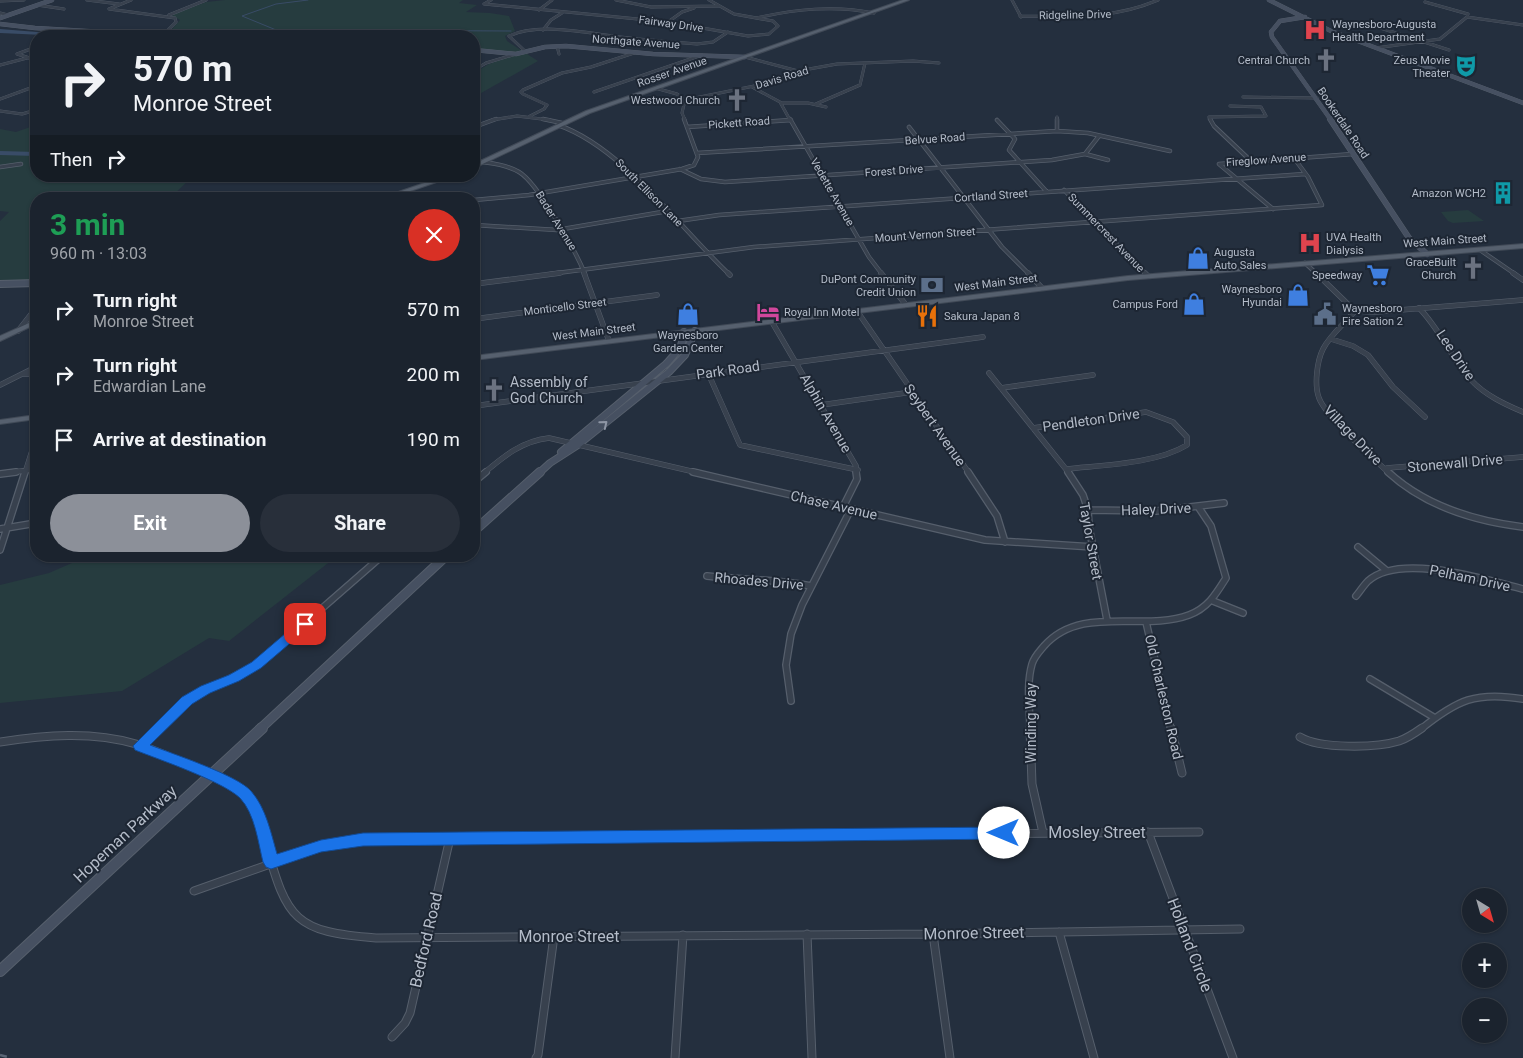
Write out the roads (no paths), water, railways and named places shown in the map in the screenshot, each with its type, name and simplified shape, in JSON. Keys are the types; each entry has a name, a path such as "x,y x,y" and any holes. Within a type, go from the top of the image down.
{"main road":[{"name":"Rosser Avenue","path":"482,162 560,124 655,88 907,0"},
{"name":"Rosser Avenue","path":"882,10 914,0"},
{"path":"402,192 433,182"},
{"name":"West Main Street","path":"480,357 1148,276 1523,246"},
{"path":"0,339 30,325"},
{"path":"0,422 30,418"}],"street":[{"path":"0,1 24,0"},
{"path":"0,18 52,0"},
{"path":"87,0 121,4"},
{"path":"131,0 110,9 168,16 177,21 168,30"},
{"path":"168,16 206,0"},
{"name":"Fairway Drive","path":"492,0 484,4 668,22 760,36 772,32 778,26 777,23 729,13 709,0"},
{"path":"539,10 552,0"},
{"path":"616,0 650,5 718,6"},
{"name":"Ridgeline Drive","path":"1012,0 1020,16 1086,17 1124,14 1158,0"},
{"path":"1269,0 1303,17 1379,48 1523,102"},
{"path":"1274,0 1303,17"},
{"path":"1425,2 1461,11 1467,14 1467,17"},
{"path":"36,5 64,8"},
{"path":"668,22 682,12 697,6"},
{"path":"753,18 834,7 874,13"},
{"path":"543,30 550,20 562,12"},
{"path":"0,13 8,14"},
{"path":"1086,17 1088,22"},
{"name":"Bookerdale Road","path":"1303,17 1279,21 1271,34 1287,61 1317,98 1411,240 1427,254"},
{"path":"1379,48 1444,37 1467,17 1523,25"},
{"path":"1519,20 1523,25"},
{"path":"0,24 67,30"},
{"path":"1371,25 1448,50"},
{"path":"526,52 510,36 524,30 543,30 693,44 713,42 728,32"},
{"path":"557,46 559,54"},
{"name":"Northgate Avenue","path":"480,67 516,54 557,46 634,53 744,57 798,71"},
{"path":"30,49 17,53 30,59"},
{"path":"480,51 516,54"},
{"path":"496,52 501,55 499,59"},
{"path":"530,116 547,106 525,96 521,92 523,90 562,73 591,67 634,53"},
{"path":"594,92 702,55"},
{"path":"0,65 27,58"},
{"name":"Davis Road","path":"685,100 752,87 780,80 798,71 843,63 914,61 939,63"},
{"path":"816,104 862,83 866,63"},
{"name":"Vedette Avenue","path":"752,87 777,99 781,104 869,257 906,305"},
{"path":"0,99 30,88"},
{"path":"480,199 538,193 680,169 696,164 698,160 697,153 682,111 685,100 677,94 655,88"},
{"path":"1243,97 1317,98"},
{"path":"781,104 816,104 826,107"},
{"path":"1230,106 1261,107 1266,116 1209,117 1214,126 1251,161"},
{"path":"0,111 23,114 30,112"},
{"name":"South Ellison Lane","path":"480,125 499,117 530,116 570,128 597,144 633,176 678,221 708,255 730,275"},
{"path":"1057,117 1057,131"},
{"name":"Pickett Road","path":"687,127 791,120"},
{"path":"997,120 1011,134"},
{"path":"908,127 988,230 1042,288"},
{"name":"Belvue Road","path":"697,153 1057,131 1099,136 1170,151"},
{"name":"Summercrest Avenue","path":"1011,134 1015,140 1009,150 1047,192"},
{"path":"1099,136 1091,143 1089,152 1086,154 1108,160"},
{"name":"Forest Drive","path":"680,169 701,179 720,182 1020,162 1070,158 1086,154"},
{"name":"Fireglow Avenue","path":"1273,209 1219,164 1353,154"},
{"name":"Mount Vernon Street","path":"480,283 708,255 754,247 1322,205 1294,158"},
{"name":"Bader Avenue","path":"482,162 522,172 538,193 577,254 609,341"},
{"path":"0,167 21,164"},
{"name":"Cortland Street","path":"678,221 719,215 1305,174"},
{"name":"Summercrest Avenue","path":"1064,190 1148,276"},
{"path":"480,225 562,230 668,211"},
{"path":"1480,250 1523,280"},
{"path":"1305,263 1352,306 1355,311 1370,312 1523,300"},
{"path":"0,284 30,283"},
{"name":"Monticello Street","path":"480,318 657,295"},
{"name":"Lee Drive","path":"1419,308 1435,323 1462,369 1473,382 1496,399 1523,412"},
{"name":"Seybert Avenue","path":"857,311 882,350 988,500 997,516 1005,536 1005,542"},
{"name":"Village Drive","path":"1355,311 1324,347 1320,356 1317,386 1320,398 1326,409 1358,444 1386,468 1402,485 1441,506 1492,523 1523,527"},
{"path":"18,331 30,316"},
{"name":"Alphin Avenue","path":"772,322 858,470"},
{"path":"550,463 578,445 660,379 685,354 695,331"},
{"path":"480,526 570,443 661,370 676,354 684,339 684,332"},
{"name":"Park Road","path":"480,405 660,379 983,337"},
{"path":"1331,339 1353,346 1368,355 1393,387 1424,417"},
{"path":"0,385 30,370"},
{"path":"708,373 740,444 858,470 857,480 843,507"},
{"name":"Taylor Street","path":"989,373 1079,486 1088,510 1107,620"},
{"path":"22,374 30,374"},
{"path":"1001,388 1093,375"},
{"path":"821,405 912,392"},
{"name":"Pendleton Drive","path":"1033,428 1146,412 1173,422 1188,437 1188,445 1183,449 1164,454 1066,469"},
{"name":"Chase Avenue","path":"480,477 523,443 544,438 970,537 1005,542 1093,547"},
{"path":"0,550 30,457"},
{"name":"Stonewall Drive","path":"1386,468 1523,457"},
{"path":"0,474 30,470"},
{"name":"Haley Drive","path":"1088,510 1162,511 1199,508 1224,503"},
{"path":"1199,508 1211,526 1226,578 1213,601 1243,613"},
{"path":"791,701 787,676 789,640 795,617 851,509"},
{"path":"0,529 30,524"},
{"path":"1356,596 1363,585 1372,578 1387,571 1358,547"},
{"path":"140,746 193,696 256,665 375,562"},
{"name":"Hopeman Parkway","path":"0,971 440,562"},
{"name":"Pelham Drive","path":"1387,571 1406,568 1437,570 1523,589"},
{"name":"Rhoades Drive","path":"707,576 740,580 791,582 811,586"},
{"name":"Winding Way","path":"1044,833 1031,778 1029,686 1035,656 1049,639 1064,630 1084,623 1107,620 1146,622 1168,620 1213,601"},
{"name":"Old Charleston Road","path":"1146,622 1182,773"},
{"path":"1370,679 1435,718"},
{"path":"1300,737 1321,746 1381,744 1403,740 1453,705 1474,698 1490,696 1523,698"},
{"name":"Monroe Street","path":"0,742 43,736 82,736 108,739 140,746 239,789 251,801 259,816 277,882 288,908 299,920 314,929 358,938 933,934 1240,929"},
{"name":"Holland Circle","path":"1148,832 1183,930 1233,1058"},
{"name":"Mosley Street","path":"194,891 271,862 321,846 350,840 1199,832"},
{"name":"Bedford Road","path":"392,1037 410,1013 450,838"},
{"path":"1059,932 1094,1058"},
{"path":"808,934 812,1058"},
{"path":"933,934 950,1058"},
{"path":"675,1058 683,935"},
{"path":"536,1058 538,1056 554,936"}],"waterway":[{"path":"276,30 242,16 276,4 308,0"},
{"path":"0,31 30,33"},
{"path":"480,31 511,31"},
{"path":"0,153 30,154"}],"railway":[{"path":"0,1055 12,1058"}],"place":[{"name":"Waynesboro-Augusta Health Department","path":"1315,30"},
{"name":"Central Church","path":"1326,60"},
{"name":"Zeus Movie Theater","path":"1466,66"},
{"name":"Westwood Church","path":"737,100"},
{"name":"Amazon WCH2","path":"1503,193"},
{"name":"UVA Health Dialysis","path":"1310,243"},
{"name":"Augusta Auto Sales","path":"1198,258"},
{"name":"GraceBuilt Church","path":"1473,268"},
{"name":"Speedway","path":"1378,275"},
{"name":"DuPont Community Credit Union","path":"932,285"},
{"name":"Waynesboro Hyundai","path":"1298,295"},
{"name":"Campus Ford","path":"1194,304"},
{"name":"Royal Inn Motel","path":"768,312"},
{"name":"Waynesboro Garden Center","path":"688,314"},
{"name":"Waynesboro Fire Sation 2","path":"1325,314"},
{"name":"Sakura Japan 8","path":"927,316"},
{"name":"Assembly of God Church","path":"494,390"}]}
